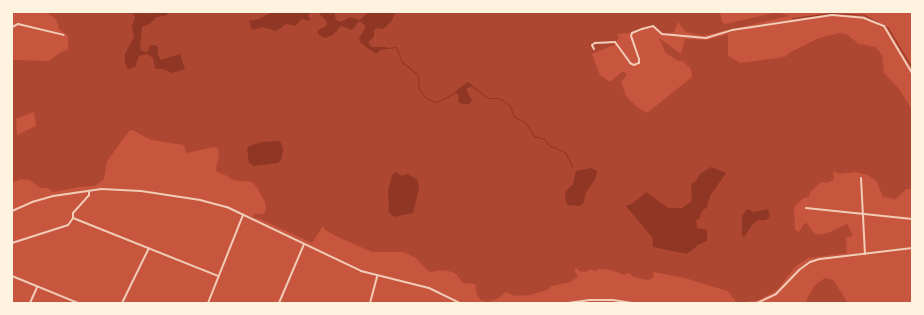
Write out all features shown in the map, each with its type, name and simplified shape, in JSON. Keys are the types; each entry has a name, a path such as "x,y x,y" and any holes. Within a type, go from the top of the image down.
{"street":[{"path":"594,49 592,45 594,43 615,42 630,63 634,65 639,61 631,36 632,33 653,26 662,34 706,38 732,30 832,13 864,18 884,26 912,73"},
{"path":"12,27 18,24 64,35"},
{"path":"862,178 865,254"},
{"path":"12,211 42,199 89,191 121,188 215,203 361,271 429,288 460,303"},
{"path":"12,243 68,225 73,218 74,213 89,196 89,191"},
{"path":"806,208 912,219"},
{"path":"208,303 243,215"},
{"path":"73,218 218,276"},
{"path":"279,303 304,244"},
{"path":"122,303 149,248"},
{"path":"757,303 776,294 799,270 810,262 820,258 912,248"},
{"path":"12,276 78,303"},
{"path":"370,303 377,276"},
{"path":"30,303 37,287"},
{"path":"568,303 603,300 632,303"}],"shaded area":[{"path":"42,12 720,12 722,22 725,24 778,12 789,16 702,36 686,32 678,22 674,32 667,34 662,33 654,26 647,26 639,32 617,34 619,38 614,45 592,54 600,75 610,82 623,71 627,75 621,82 626,96 637,107 647,113 692,77 691,69 683,61 678,61 666,53 659,38 681,54 685,39 707,40 728,34 728,56 740,63 785,57 789,53 819,38 839,33 846,34 859,44 876,47 882,55 884,73 899,89 912,110 912,189 906,189 896,199 883,197 877,182 868,175 856,172 840,174 833,171 834,180 827,183 821,182 810,192 810,195 803,198 794,207 795,230 799,232 804,224 807,223 813,232 818,235 828,233 847,224 853,236 846,237 847,253 808,258 795,267 777,290 759,300 737,303 728,291 685,278 653,272 654,277 648,280 633,277 629,273 624,275 612,270 599,269 595,271 590,269 586,272 579,271 577,268 574,269 578,277 570,282 552,286 547,290 530,295 515,296 506,292 497,299 487,302 481,300 477,295 475,284 463,283 456,274 452,272 444,270 429,272 416,258 403,252 372,252 338,237 325,230 323,226 312,243 258,218 254,218 253,214 262,214 266,211 265,202 256,186 252,182 233,180 217,172 216,168 219,155 218,149 214,147 186,153 184,145 151,140 132,130 129,131 107,161 104,179 95,186 79,187 53,192 48,188 41,188 29,180 21,179 12,183 12,60 49,61 61,52 68,50 68,36 59,29 56,19 49,14","holes":["34,112 36,126 17,135 16,119"]},
{"path":"133,12 148,14 152,12 171,12 165,16 156,17 151,23 142,27 140,48 142,51 147,52 151,45 155,45 158,47 158,55 161,60 180,54 185,69 172,73 163,69 155,69 153,58 147,54 139,56 135,67 128,69 125,63 125,54 134,37 132,26 135,18"},
{"path":"272,12 310,12 308,16 311,20 309,21 302,19 295,26 286,24 276,31 262,27 252,30 249,21 259,19"},
{"path":"318,12 334,12 336,20 341,22 350,17 360,20 368,12 396,12 391,22 383,29 377,28 374,30 374,37 368,42 372,47 387,47 387,49 381,50 376,54 361,43 359,38 366,27 361,22 359,22 352,30 341,26 333,35 325,38 318,34 318,30 326,26 327,22"},
{"path":"468,82 472,86 466,89 472,101 469,104 462,104 458,102 459,96 455,91"},
{"path":"278,141 281,143 283,149 281,160 278,163 254,166 249,163 247,148 249,146 262,142"},
{"path":"711,167 726,173 710,196 707,207 702,211 699,219 696,220 697,228 706,230 707,241 698,245 687,254 653,247 652,237 626,206 632,204 646,192 668,208 682,208 692,201 691,184 696,181 700,174"},
{"path":"591,168 597,171 596,177 586,193 583,204 578,206 568,205 566,202 565,192 573,184 576,171"},
{"path":"396,172 402,176 407,174 417,179 419,188 413,213 394,217 389,213 388,191 392,175"},
{"path":"747,209 754,212 768,209 770,216 766,220 758,220 753,224 744,237 742,235 742,216"},
{"path":"825,278 833,280 848,303 805,303 815,285"}],"waterway":[{"path":"792,18 830,13 864,15 888,28 912,68"},
{"path":"387,48 396,47 402,62 418,75 419,89 426,98 435,102 456,92"},
{"path":"472,86 488,98 498,98 507,103 510,106 514,117 525,122 534,136 544,139 549,145 565,152 572,166"}]}
